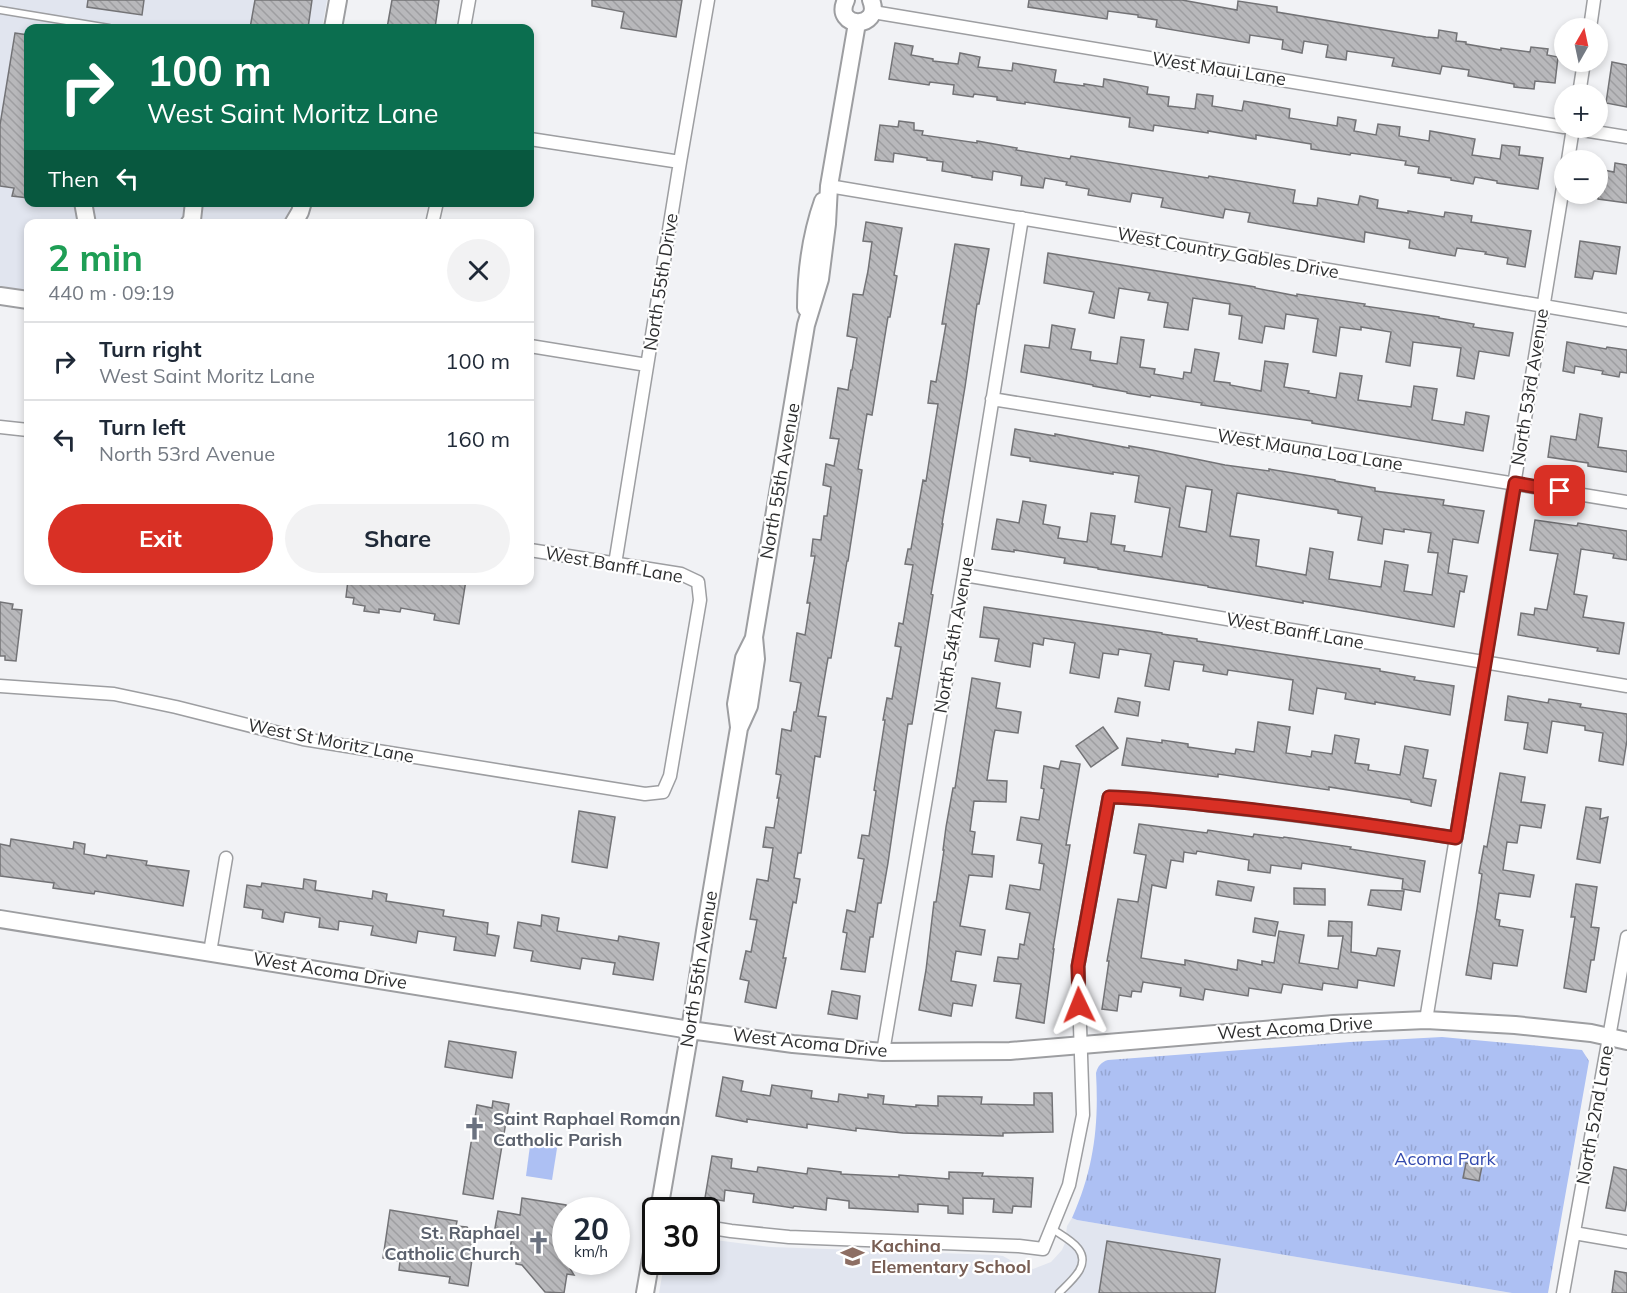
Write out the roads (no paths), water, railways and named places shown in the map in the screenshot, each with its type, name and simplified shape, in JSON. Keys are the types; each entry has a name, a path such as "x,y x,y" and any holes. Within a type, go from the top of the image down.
{"street":[{"path":"334,24 338,0"},
{"path":"465,24 469,0"},
{"name":"North 55th Drive","path":"615,564 708,0"},
{"path":"846,0 845,14 851,21 857,23 867,20 872,6"},
{"path":"1591,18 1594,0"},
{"name":"West Maui Lane","path":"872,6 1554,125"},
{"name":"North 55th Avenue","path":"661,1197 740,728 749,706 756,659 754,637 806,326 806,279 815,224 829,186 857,23"},
{"path":"1608,134 1627,137"},
{"path":"534,140 680,162"},
{"name":"West Country Gables Drive","path":"829,186 1627,320"},
{"name":"North 53rd Avenue","path":"1426,1020 1560,204"},
{"name":"North 54th Avenue","path":"883,1052 1022,218"},
{"path":"0,296 24,299"},
{"path":"534,347 647,365"},
{"name":"West Mauna Loa Lane","path":"992,399 1627,502"},
{"path":"0,427 24,430"},
{"name":"West Banff Lane","path":"534,551 681,574 698,582 700,600 670,776 663,792"},
{"name":"West Banff Lane","path":"964,575 1627,686"},
{"name":"West St Moritz Lane","path":"0,686 114,694 303,739 645,794 663,792"},
{"path":"720,1229 789,1237 1019,1246 1043,1249 1069,1185 1083,1115 1078,966 1109,797 1140,798 1282,813 1456,838"},
{"path":"210,952 226,858"},
{"name":"West Acoma Drive","path":"0,919 690,1030 793,1044 883,1052 1010,1051 1334,1024 1426,1020 1515,1025 1609,1036 1627,1041"},
{"name":"North 52nd Lane","path":"1563,1293 1627,937"},
{"path":"1574,1233 1627,1242"},
{"path":"645,1293 648,1275"}],"lane":[{"path":"0,10 85,24"},
{"path":"1051,1228 1078,1246 1082,1255 1080,1269 1059,1293"}],"place":[{"name":"Saint Raphael Roman Catholic Parish","path":"475,1129"},
{"name":"St. Raphael Catholic Church","path":"538,1243"},
{"name":"Kachina Elementary School","path":"853,1256"}],"park label":[{"name":"Acoma Park","path":"1445,1159"}]}
